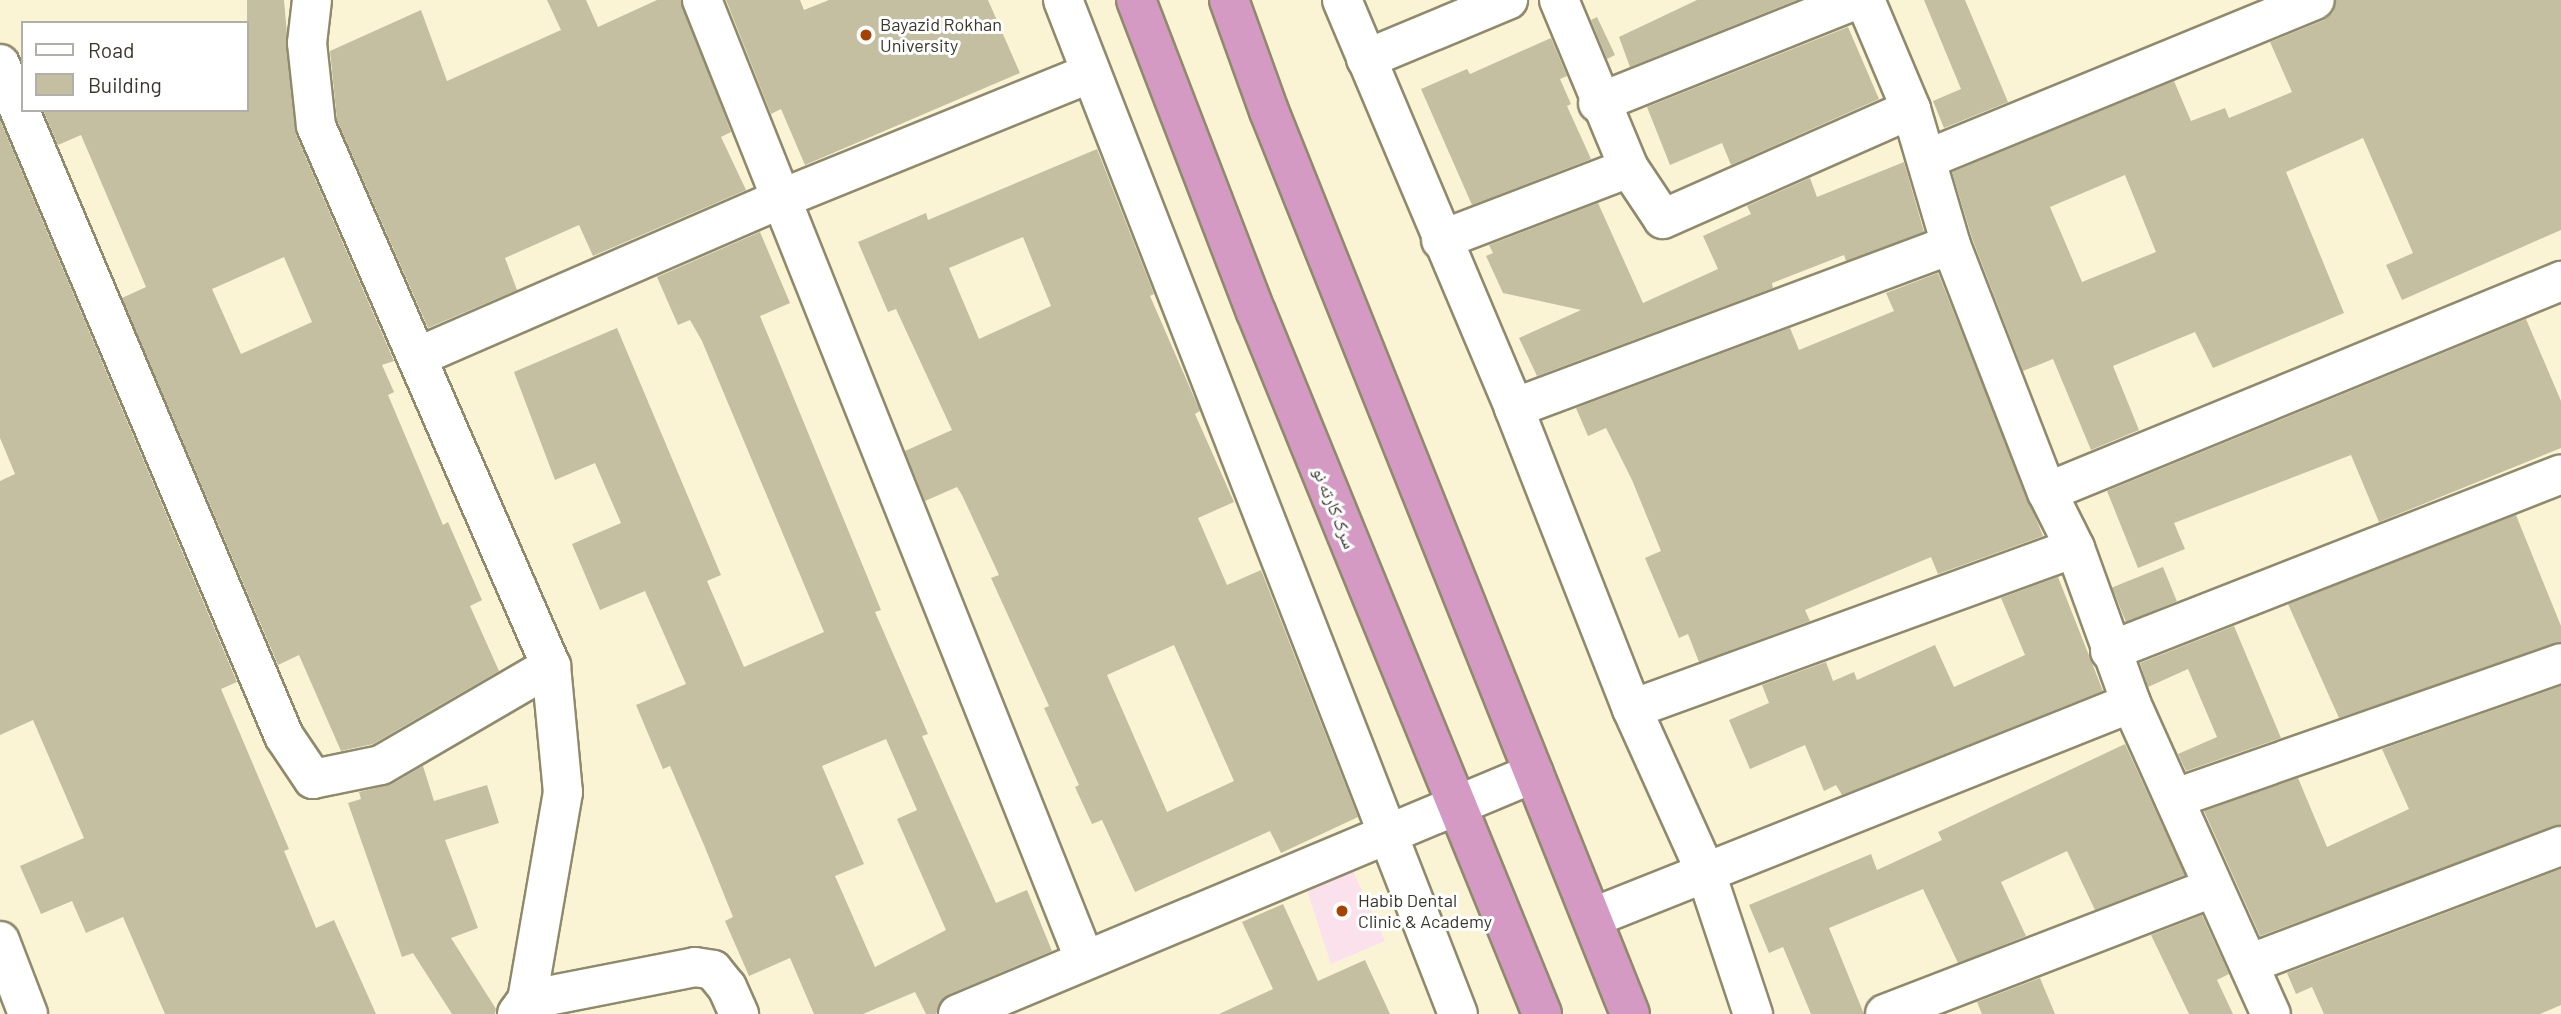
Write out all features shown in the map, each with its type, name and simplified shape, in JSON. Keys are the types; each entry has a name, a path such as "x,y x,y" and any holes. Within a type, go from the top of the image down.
{"highway":[{"name":"سرک کارته نو","path":"1136,0 1256,312 1542,1014"},
{"path":"1229,0 1269,111 1594,917 1630,1014"}],"street":[{"path":"312,0 307,43 316,126 551,666 563,792 522,1007 695,967 713,970 727,987 739,1014"},
{"path":"702,0 1084,958"},
{"path":"1063,0 1458,1014"},
{"path":"1342,0 1514,408 1632,709 1706,873 1753,1014"},
{"path":"1366,59 1508,0"},
{"path":"1559,0 1598,103 1629,168 1663,219 1911,109"},
{"path":"1598,103 1856,0"},
{"path":"1865,0 1911,109 1951,245 2047,492 2075,548 2131,704 2176,798 2212,888 2251,963 2271,1014"},
{"path":"1927,159 2315,0"},
{"path":"0,64 284,736 313,779 381,765 551,666"},
{"path":"417,357 783,198 1091,73"},
{"path":"1441,240 1629,168"},
{"path":"1514,408 1951,245"},
{"path":"2047,492 2561,281"},
{"path":"2110,651 2561,474"},
{"path":"1632,709 2075,548"},
{"path":"2176,798 2561,663"},
{"path":"1594,917 2131,704"},
{"path":"958,1014 1387,831 1534,773"},
{"path":"2251,963 2561,846"},
{"path":"1885,1014 2212,888"},
{"path":"0,942 28,1014"}],"shaded area":[{"name":"Habib Dental Clinic & Academy","path":"1348,860 1385,941 1331,964 1304,881"}],"building":[{"path":"247,0 284,0 296,135 394,361 382,365 394,392 388,395 443,525 448,522 482,600 470,606 499,671 373,744 341,751 299,655 278,665 122,298 146,287 81,135 58,145 44,112 248,112","holes":["284,257 312,322 241,354 212,289"]},
{"path":"547,0 586,0 598,27 657,0 681,0 731,132 721,137 746,190 593,256 579,225 505,258 517,290 428,328 337,120 330,51 421,10 447,81 561,30"},
{"path":"726,0 800,0 804,10 829,0 988,0 1020,73 805,165 781,109 771,114"},
{"path":"1697,0 1797,0 1630,67 1619,37"},
{"path":"1924,0 1965,0 2008,102 1944,128 1933,101 1961,89"},
{"path":"2336,0 2561,0 2561,230 2402,300 2386,265 2413,253 2363,138 2286,172 2344,313 2213,368 2195,332 2113,366 2139,430 2091,450 2053,359 2023,371 1972,238 1952,172 2174,81 2191,121 2225,108 2229,118 2292,92 2270,42 2324,20 2333,13","holes":["2125,175 2156,252 2082,282 2050,207"]},
{"path":"1597,17 1615,55 1607,59 1591,20"},
{"path":"1848,27 1879,99 1731,165 1722,143 1670,165 1647,107"},
{"path":"1551,38 1567,76 1560,79 1571,104 1567,106 1591,159 1472,205 1421,89 1467,69 1470,74"},
{"path":"0,120 237,682 221,689 289,849 284,851 316,928 334,920 376,1014 165,1014 123,917 86,933 72,901 41,914 20,866 84,838 33,720 0,735 0,481 15,474 0,438"},
{"path":"1097,149 1154,294 1150,296 1200,411 1195,414 1234,502 1198,518 1227,585 1261,570 1358,817 1281,853 1270,831 1135,892 1102,820 1092,824 1075,787 1079,785 1044,708 1049,706 991,578 999,575 962,495 957,487 925,501 905,451 952,430 896,309 888,312 858,242 926,213 928,220","holes":["1023,237 1051,306 979,339 949,268","1174,645 1234,781 1167,812 1107,675"]},
{"path":"1904,162 1924,232 1846,261 1844,255 1772,283 1773,288 1537,376 1519,338 1581,310 1503,293 1486,256 1493,253 1489,245 1598,203 1643,303 1718,269 1703,236 1751,214 1747,206 1810,178 1817,197"},
{"path":"760,232 790,303 760,316 881,610 875,612 928,734 922,736 996,903 1027,890 1052,951 950,994 936,1014 926,1014 915,992 863,1014 814,1014 790,958 749,976 725,921 733,917 704,845 670,766 663,769 636,705 686,684 645,591 600,610 572,544 621,523 595,463 555,480 514,372 617,328 721,575 707,581 744,667 824,632 702,341 690,320 678,325 657,277","holes":["886,739 917,810 897,819 946,930 875,967 835,876 864,864 822,766"]},
{"path":"1938,273 2043,536 1938,574 1931,557 1805,610 1810,621 1699,662 1688,634 1679,638 1645,558 1661,551 1632,480 1606,428 1588,436 1576,408 1790,328 1799,350 1894,311 1886,293"},
{"path":"2526,319 2561,401 2561,448 2379,522 2351,455 2174,523 2185,549 2138,568 2107,491"},
{"path":"2516,515 2561,626 2561,642 2339,718 2288,604"},
{"path":"2163,567 2177,601 2126,622 2112,588"},
{"path":"2058,577 2103,691 1842,795 1836,785 1824,791 1805,745 1750,769 1729,720 1769,703 1762,685 1826,662 1833,681 1854,672 1857,680 1935,645 1954,687 2025,655 2001,598"},
{"path":"2234,626 2281,738 2186,771 2178,754 2217,737 2188,669 2148,687 2140,663"},
{"path":"2561,686 2561,825 2260,936 2204,811 2298,778 2327,847 2409,809 2382,749"},
{"path":"2125,744 2185,875 2095,910 2067,851 2001,882 2026,936 1958,963 1923,889 1829,928 1864,1014 1811,1014 1783,947 1769,953 1749,905 1871,854 1877,870 1942,840 1938,832"},
{"path":"423,766 434,801 487,785 499,823 445,840 478,928 451,938 496,1009 495,1014 452,1014 413,953 402,957 348,803 361,799 359,792 392,784"},
{"path":"2561,869 2561,1005 2540,1014 2324,1014 2312,987 2296,994 2287,973"},
{"path":"1283,904 1318,981 1365,960 1390,1014 1219,1014 1273,989 1242,922"},
{"path":"2202,915 2229,974 2217,980 2233,1014 2189,1014 2151,935"},
{"path":"2040,978 2055,1014 1982,1014 1977,1002"}],"place":[{"name":"Bayazid Rokhan University","path":"866,35"},
{"name":"Habib Dental Clinic & Academy","path":"1342,911"}]}
